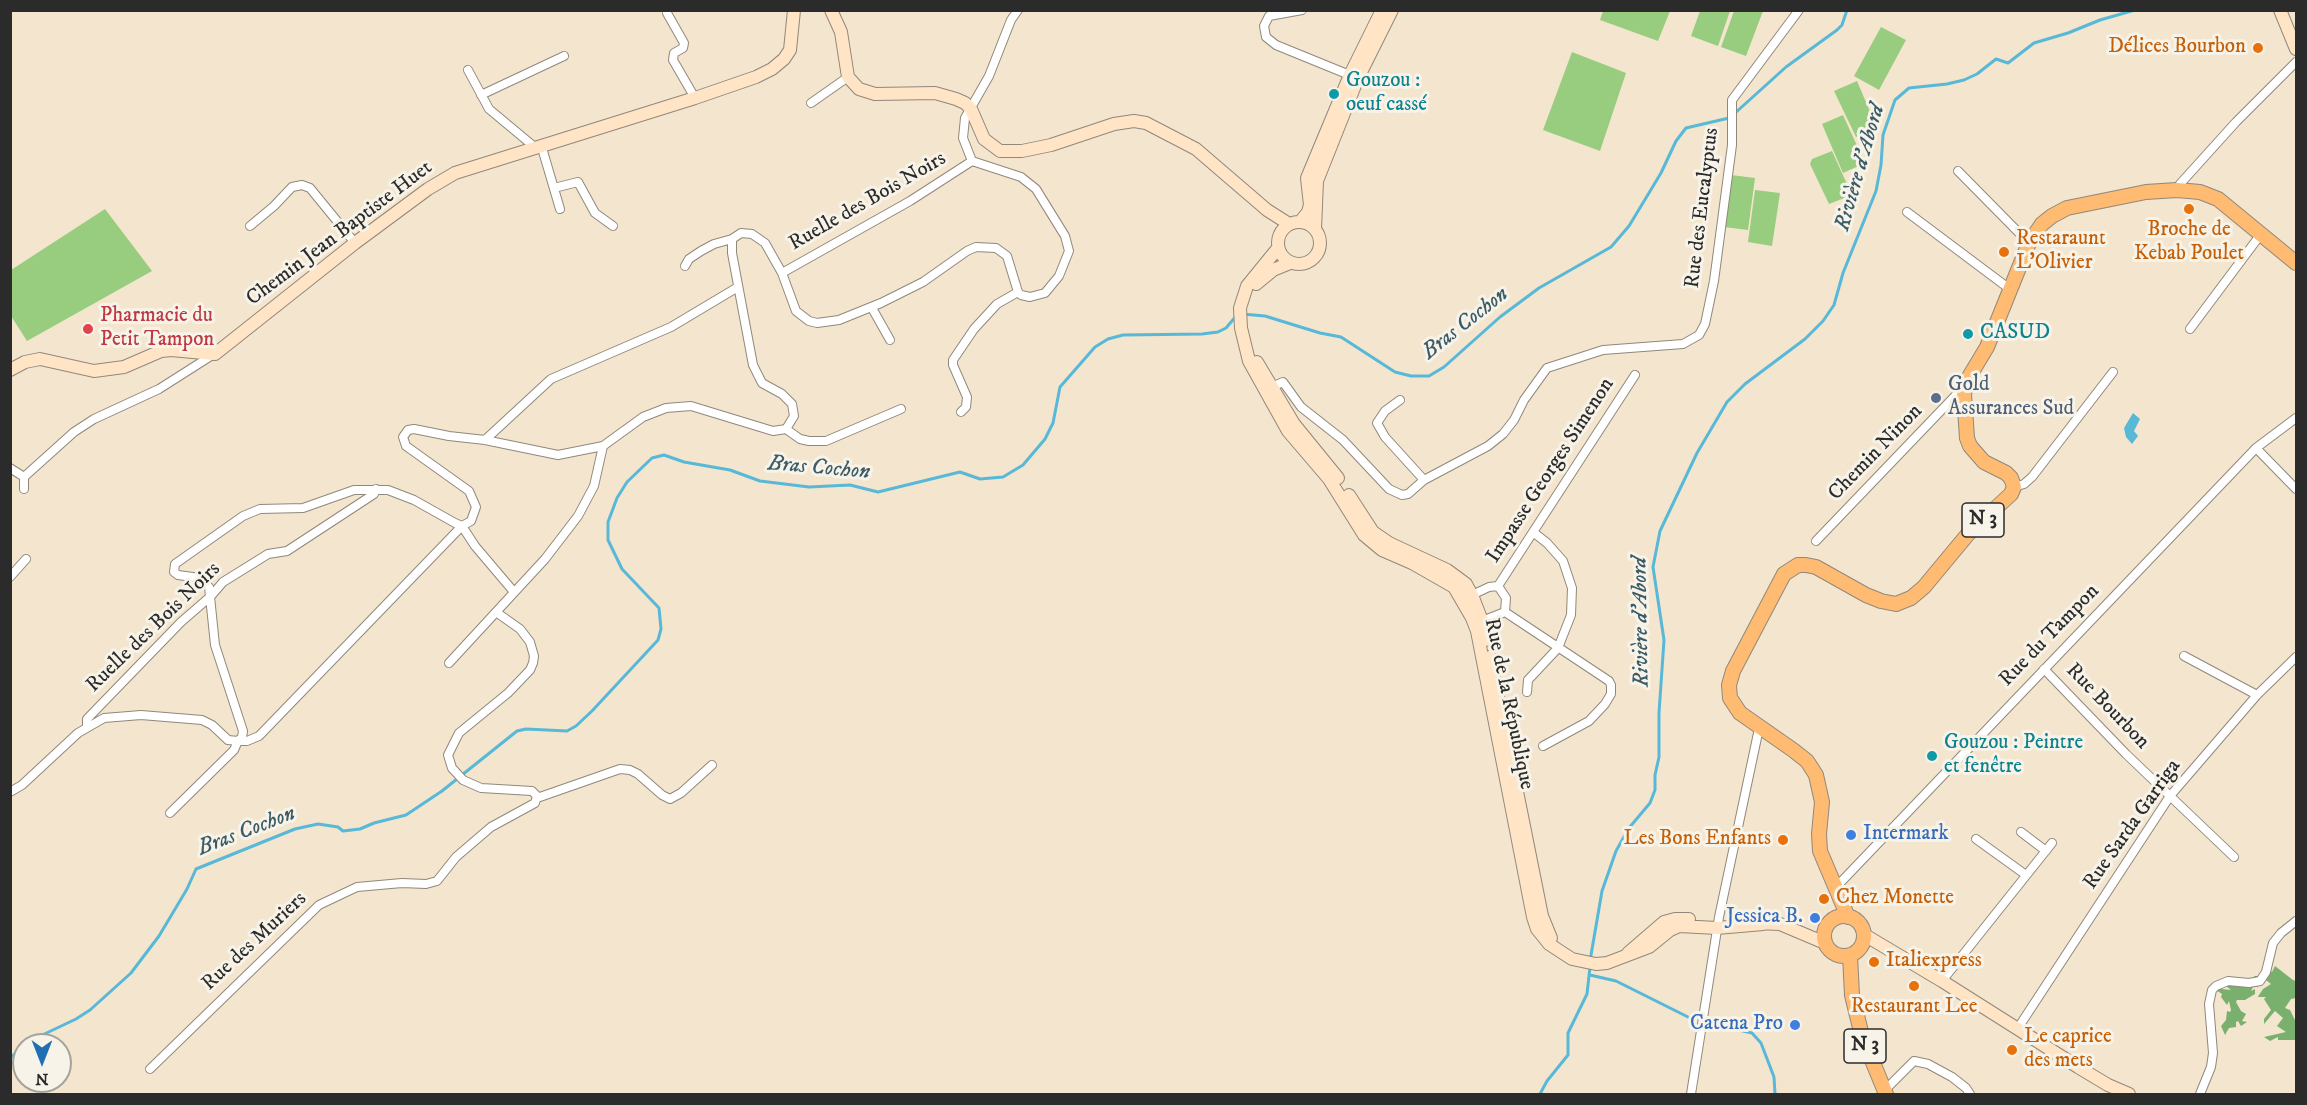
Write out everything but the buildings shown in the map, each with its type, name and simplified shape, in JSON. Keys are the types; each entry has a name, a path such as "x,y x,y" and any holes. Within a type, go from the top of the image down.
{"main road":[{"name":"N 3","path":"1867,940 1858,923 1843,913 1835,886 1820,851 1821,802 1816,775 1807,761 1740,713 1730,698 1729,685 1733,671 1784,574 1798,565 1816,567 1866,595 1896,604 1911,598 1924,587 1968,534 2011,494 2014,487 2006,472 1984,462 1970,446 1967,438 1964,394 1969,377 1987,347 2029,243 2042,224 2067,208 2146,192 2177,189 2200,192 2218,199 2296,263"},
{"path":"1843,913 1828,924 1824,937 1831,952 1843,955 1860,948 1867,940"},
{"name":"N 3","path":"1843,955 1862,1036 1885,1093"}],"street":[{"name":"Chemin Jean Baptiste Huet","path":"215,354 355,243 428,189 450,176 695,98 756,77 779,65 790,50 794,10"},
{"path":"831,10 841,32 848,77 854,85 869,93 883,95 943,94 965,103 971,109 984,139 1000,151 1010,152 1051,145 1114,124 1134,121 1146,123 1196,149 1267,210 1315,229"},
{"path":"1018,10 1011,20 989,76 963,128 963,138 972,161 1021,177 1036,189 1065,236 1069,251 1059,276 1050,288 1038,297 1030,297 1018,292"},
{"path":"1302,10 1269,16 1264,26 1266,37 1276,45 1354,77"},
{"path":"1279,242 1308,212 1310,205 1307,178 1382,10"},
{"path":"1267,210 1281,254 1290,262 1304,264 1316,256 1320,242 1315,229 1317,181 1354,77 1392,10"},
{"name":"Rue des Eucalyptus","path":"1424,480 1488,446 1503,434 1547,368 1603,350 1683,345 1699,335 1705,324 1714,281 1732,145 1732,100 1799,10"},
{"path":"2280,10 2296,49"},
{"path":"667,13 684,43 683,48 674,53 673,60 695,98"},
{"path":"481,95 564,56"},
{"path":"2177,189 2236,122 2296,62"},
{"path":"468,70 493,113 539,148 555,188 560,209"},
{"path":"811,103 848,77"},
{"name":"Ruelle des Bois Noirs","path":"782,273 909,201 972,161"},
{"path":"1958,171 2029,243"},
{"path":"555,188 578,182 596,213 613,226"},
{"path":"250,226 292,187 302,185 310,188 355,243"},
{"path":"1907,212 2011,290"},
{"path":"685,266 689,260 714,244 732,239 741,233 752,234 765,243 782,273 796,311 809,321 831,322 872,308 923,282 967,251 976,248 996,248 1007,256 1018,292"},
{"path":"2190,329 2261,234"},
{"path":"732,239 738,288 758,376 762,383 782,394 792,404 794,416 786,429"},
{"name":"Rue de la République","path":"1279,242 1247,286 1242,301 1241,327 1268,389 1336,475 1373,532 1389,543 1447,570 1466,584 1469,601 1477,620 1542,916 1552,940 1572,959 1584,963 1607,963 1648,947 1679,926 1780,924 1803,934 1824,937"},
{"path":"1242,301 1264,276 1290,262"},
{"path":"485,440 551,379 671,327 738,288"},
{"path":"961,412 966,407 967,396 953,365 953,360 974,329 998,304 1018,292"},
{"path":"872,308 890,340"},
{"path":"10,370 25,362 40,359 94,371 124,367 162,351 215,354"},
{"path":"24,489 24,477 74,432 94,419 159,389 215,354"},
{"path":"2014,487 2024,484 2032,477 2113,372"},
{"name":"Impasse Georges Simenon","path":"1498,586 1635,375"},
{"path":"1268,389 1283,382 1301,407 1342,440 1395,493 1408,494 1424,480 1385,437 1377,423 1385,411 1400,400"},
{"name":"Chemin Ninon","path":"1816,541 1955,396 1964,394"},
{"path":"10,792 22,785 87,726 104,718 141,715 202,720 212,725 228,740 247,741 259,736 462,526 471,521 476,507 469,491 406,446 403,437 406,432 414,429 558,455 603,446 643,417 666,408 691,406 773,431 786,429 800,439 817,442 826,441 901,410"},
{"name":"Rue du Tampon","path":"1835,886 2256,448 2296,418"},
{"path":"449,663 545,559 578,516 594,486 603,446"},
{"path":"2256,448 2296,489"},
{"path":"10,468 24,477"},
{"name":"Ruelle des Bois Noirs","path":"87,726 87,719 223,582 251,562 268,554 287,551 374,494 376,489"},
{"path":"170,813 234,750 243,731 215,645 209,587 204,580 178,575 174,572 174,566 243,516 260,509 303,508 354,490 388,490 414,500 462,526 475,546 514,592"},
{"path":"1527,692 1531,675 1548,661 1558,648 1571,615 1572,588 1563,561 1547,543 1533,532"},
{"path":"10,577 26,559"},
{"path":"1469,601 1489,587 1498,586 1506,598 1505,612"},
{"path":"496,612 520,629 530,642 534,656 530,670 508,693 459,733 448,755 452,768 460,778 481,788 532,791 537,798"},
{"path":"1505,612 1609,681 1611,694 1589,721 1544,747"},
{"path":"1477,620 1505,612"},
{"path":"2184,656 2256,695"},
{"name":"Rue Sarda Garriga","path":"2018,1028 2170,796 2256,695 2296,657"},
{"name":"Rue Bourbon","path":"2044,669 2126,754 2234,857"},
{"path":"1691,1095 1718,924 1760,728"},
{"name":"Rue des Muriers","path":"150,1069 319,904 357,887 402,883 426,884 437,881 456,857 491,826 533,804 537,798 620,769 638,774 670,799 681,793 712,765"},
{"path":"2021,832 2046,851"},
{"path":"1976,839 2026,875"},
{"path":"1942,981 2052,843"},
{"path":"2202,1093 2212,1060 2209,1004 2212,990 2228,981 2248,983 2259,981 2266,972 2273,943 2296,921"},
{"path":"1867,940 1942,981 2108,1085 2129,1095"},
{"path":"1885,1093 1914,1061 1928,1064 1952,1077 1966,1088 1970,1095"}],"green space":[{"path":"1603,10 1670,11 1658,41 1600,20"},
{"path":"1700,11 1730,11 1718,46 1691,36"},
{"path":"1734,11 1763,11 1746,56 1721,47"},
{"path":"1881,27 1906,40 1879,90 1854,76"},
{"path":"1572,52 1626,73 1600,151 1543,130"},
{"path":"1857,81 1877,128 1856,137 1834,91"},
{"path":"1843,115 1865,163 1843,173 1822,124"},
{"path":"1832,151 1852,195 1829,204 1810,164 1812,159"},
{"path":"1731,175 1755,178 1748,230 1724,227"},
{"path":"1755,190 1780,193 1772,246 1748,242"},
{"path":"105,209 152,271 27,341 11,316 11,270"},
{"path":"2275,966 2296,981 2296,998 2291,999 2285,1008 2290,1010 2296,1022 2296,1040 2278,1040 2278,1037 2270,1041 2264,1037 2286,1032 2277,1026 2283,1018 2275,1011 2264,1024 2264,1019 2271,1010 2264,999 2266,997 2258,997 2263,989 2271,984 2266,980 2258,982 2258,988 2254,976 2272,972"},
{"path":"2225,978 2247,986 2247,988 2254,985 2251,991 2255,989 2255,994 2245,1000 2237,1000 2241,1011 2246,1014 2242,1021 2247,1022 2241,1026 2238,1021 2236,1022 2236,1027 2229,1028 2225,1035 2221,1026 2226,1020 2227,1011 2231,1010 2229,1001 2227,1005 2221,997 2222,994 2213,988 2231,990 2226,986"}],"water":[{"path":"2133,413 2140,419 2134,431 2138,436 2132,444 2126,437 2124,428"}],"waterway":[{"name":"Bras Cochon","path":"1734,114 1786,67 1837,30 1842,25 1847,10"},
{"name":"Rivière d'Abord","path":"1590,961 1602,891 1616,851 1629,828 1650,803 1655,790 1655,775 1659,757 1659,713 1664,640 1653,567 1660,531 1697,453 1727,402 1745,384 1805,339 1823,321 1834,305 1843,273 1876,191 1883,135 1895,100 1909,88 1964,80 1977,74 1996,59 2008,63 2034,43 2135,10"},
{"name":"Bras Cochon","path":"1242,314 1265,316 1341,337 1395,372 1411,376 1429,376 1444,367 1500,317 1539,288 1611,247 1629,226 1661,173 1676,141 1686,128 1729,118"},
{"name":"Bras Cochon","path":"47,1033 90,1010 131,973 159,936 196,869 295,829 318,824 338,827 343,831 360,829 406,815 442,791 517,731 526,729 567,731 592,711 658,640 661,629 659,608 622,569 608,540 608,522 617,498 627,482 652,458 664,455 684,462 730,470 760,481 809,487 850,485 878,492 960,472 980,479 1003,477 1023,465 1045,439 1053,423 1060,387 1095,347 1108,339 1123,335 1218,332 1226,328 1237,315"},
{"name":"Rivière d'Abord","path":"1540,1094 1547,1081 1568,1055 1568,1033 1587,994 1590,967"},
{"path":"1590,975 1616,981 1690,1018"},
{"path":"1712,1024 1752,1033 1761,1043 1774,1077 1775,1094"}],"place":[{"name":"Délices Bourbon","path":"2258,48"},
{"name":"Gouzou : oeuf cassé","path":"1334,94"},
{"name":"Broche de Kebab Poulet","path":"2189,209"},
{"name":"Restaraunt L'Olivier","path":"2004,252"},
{"name":"Pharmacie du Petit Tampon","path":"88,329"},
{"name":"CASUD","path":"1968,334"},
{"name":"Gold Assurances Sud","path":"1936,398"},
{"name":"Gouzou : Peintre et fenêtre","path":"1932,756"},
{"name":"Intermark","path":"1851,835"},
{"name":"Les Bons Enfants","path":"1783,840"},
{"name":"Chez Monette","path":"1824,899"},
{"name":"Jessica B.","path":"1815,918"},
{"name":"Italiexpress","path":"1874,962"},
{"name":"Restaurant Lee","path":"1914,986"},
{"name":"Catena Pro","path":"1795,1025"},
{"name":"Le caprice des mets","path":"2012,1050"}]}
